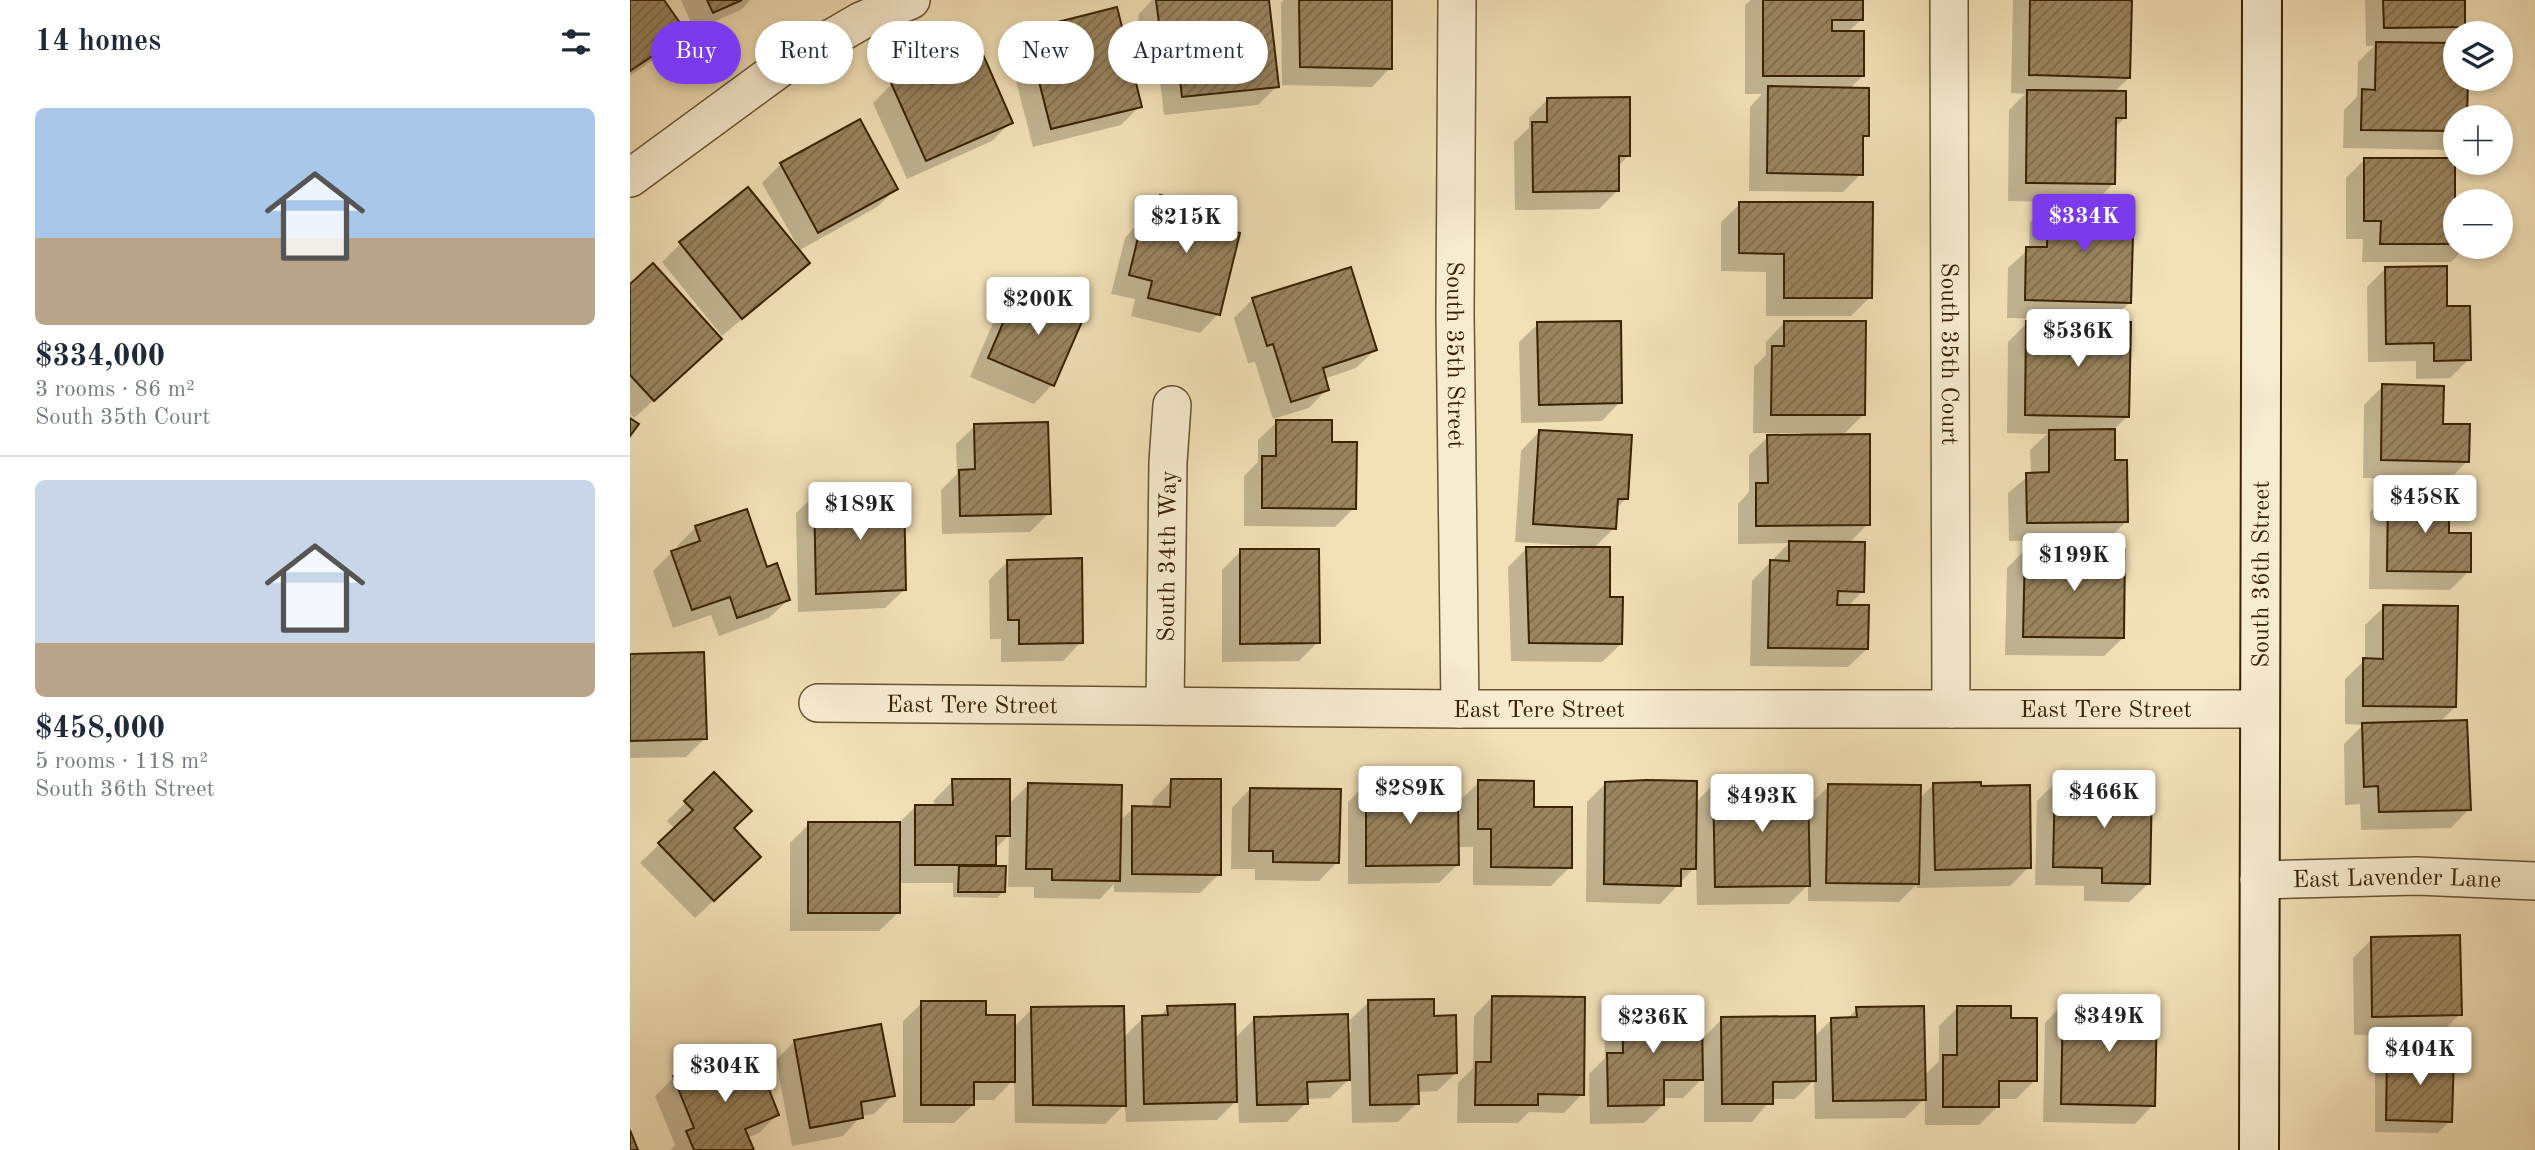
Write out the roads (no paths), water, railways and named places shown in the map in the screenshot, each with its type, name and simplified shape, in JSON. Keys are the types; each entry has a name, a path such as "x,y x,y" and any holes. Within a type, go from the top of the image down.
{"street":[{"path":"630,177 780,68 861,21 911,0"},
{"name":"South 35th Street","path":"1457,0 1455,314 1460,709"},
{"name":"South 35th Court","path":"1949,0 1951,709"},
{"name":"South 36th Street","path":"2259,1150 2262,0"},
{"name":"South 34th Way","path":"1165,706 1168,462 1172,405"},
{"name":"East Tere Street","path":"818,703 1460,709 2260,709"},
{"name":"East Lavender Lane","path":"2259,880 2417,876 2535,881"}]}
